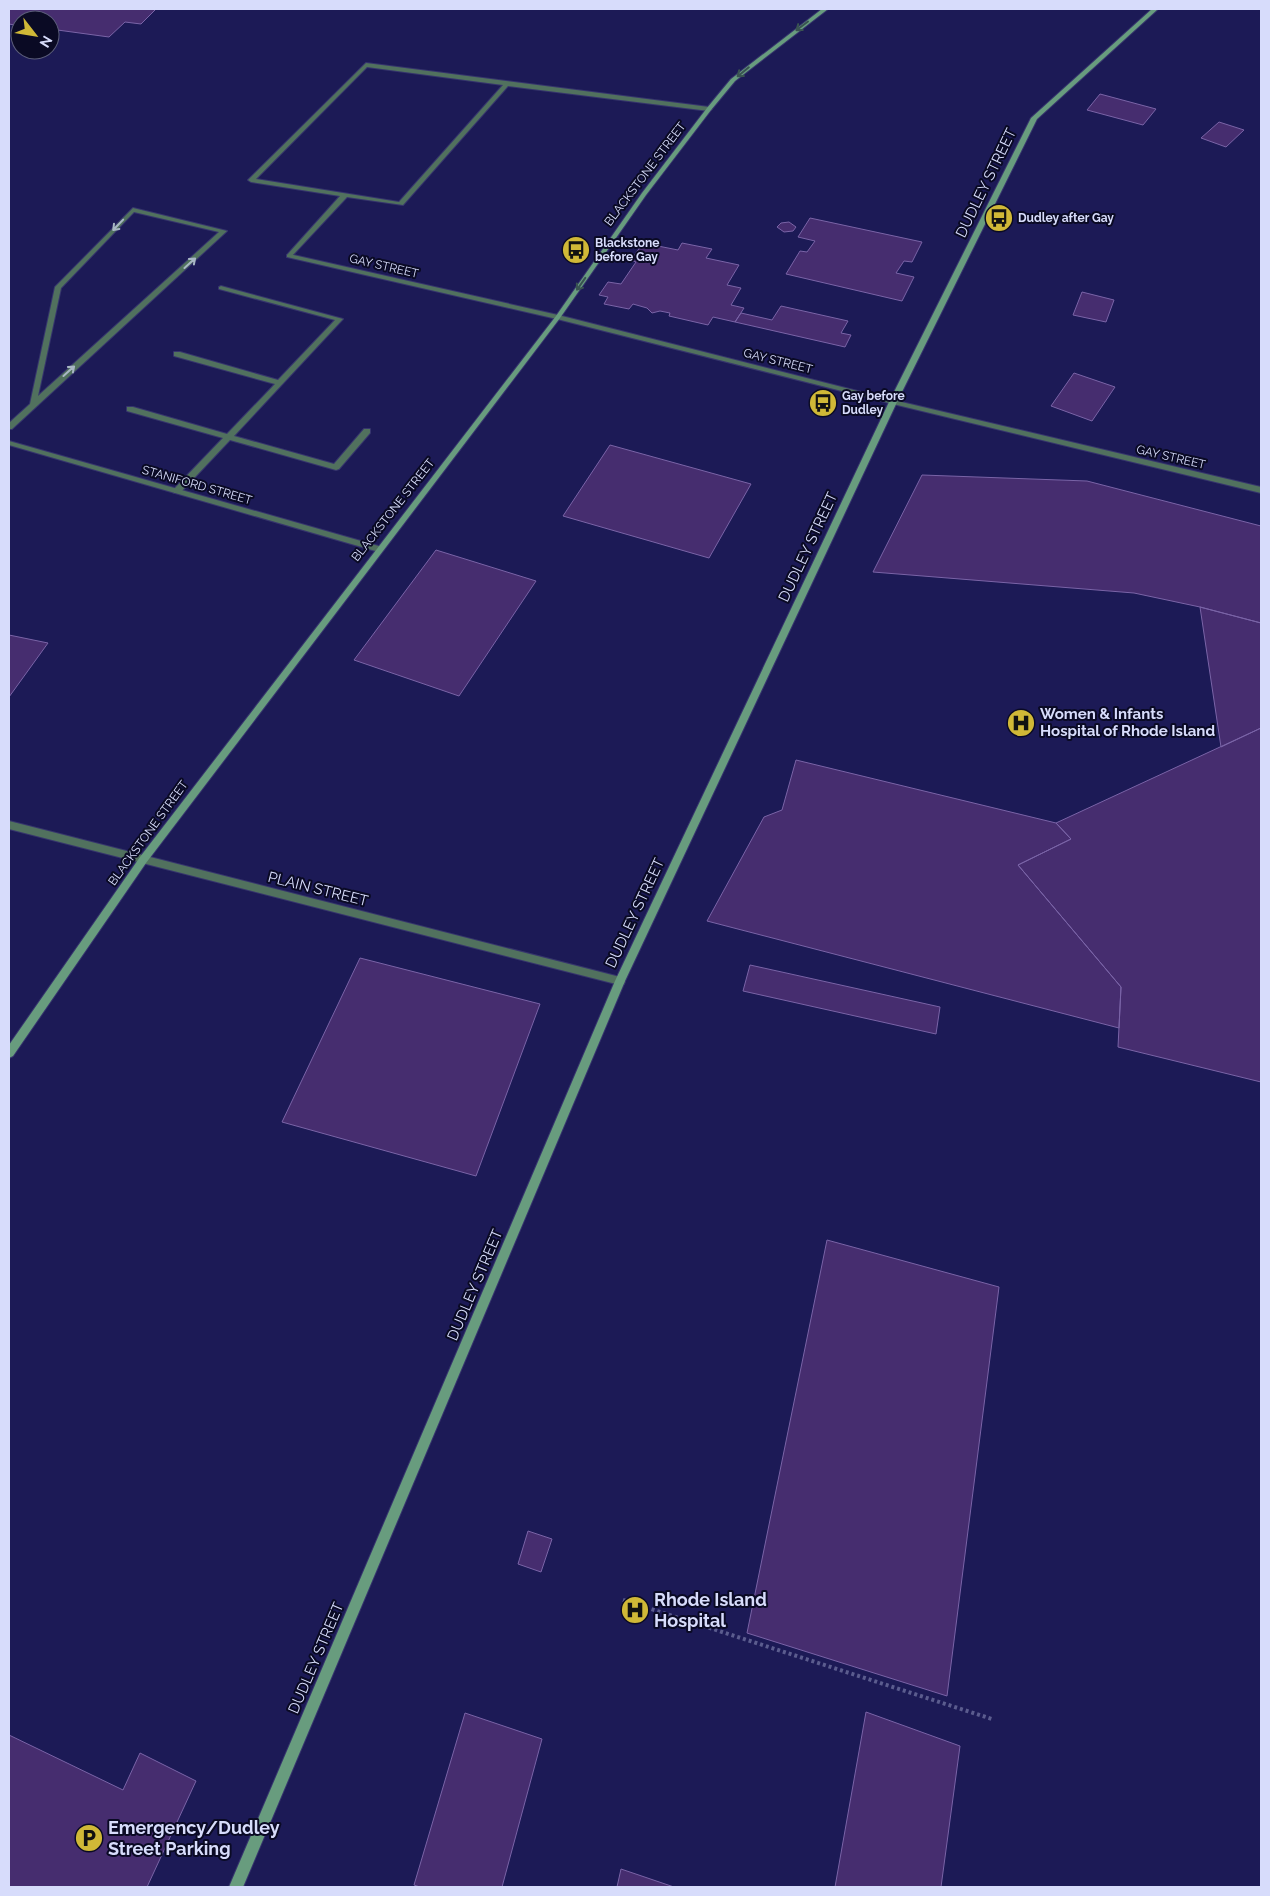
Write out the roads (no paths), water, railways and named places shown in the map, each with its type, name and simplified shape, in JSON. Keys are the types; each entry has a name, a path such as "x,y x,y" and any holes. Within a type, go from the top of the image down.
{"street":[{"name":"BLACKSTONE STREET","path":"9,1053 143,860 558,317 644,194 709,108 733,80 825,9"},
{"name":"DUDLEY STREET","path":"236,1887 620,981 893,402 1034,118 1155,9"},
{"path":"507,84 401,204 251,180 366,64 507,84 709,108"},
{"name":"GAY STREET","path":"345,195 288,256 558,317 893,402 1261,490"},
{"path":"9,427 224,231 133,210 58,287 33,404"},
{"path":"177,491 340,319 221,288"},
{"path":"177,354 280,383"},
{"path":"130,409 336,467 367,431"},
{"name":"STANIFORD STREET","path":"9,443 379,549"},
{"name":"PLAIN STREET","path":"9,825 620,981"}],"place":[{"name":"Dudley after Gay","path":"999,218"},
{"name":"Blackstone before Gay","path":"576,250"},
{"name":"Gay before Dudley","path":"823,403"},
{"name":"Women & Infants Hospital of Rhode Island","path":"1021,723"},
{"name":"Rhode Island Hospital","path":"635,1610"},
{"name":"Emergency/Dudley Street Parking","path":"89,1838"}]}
